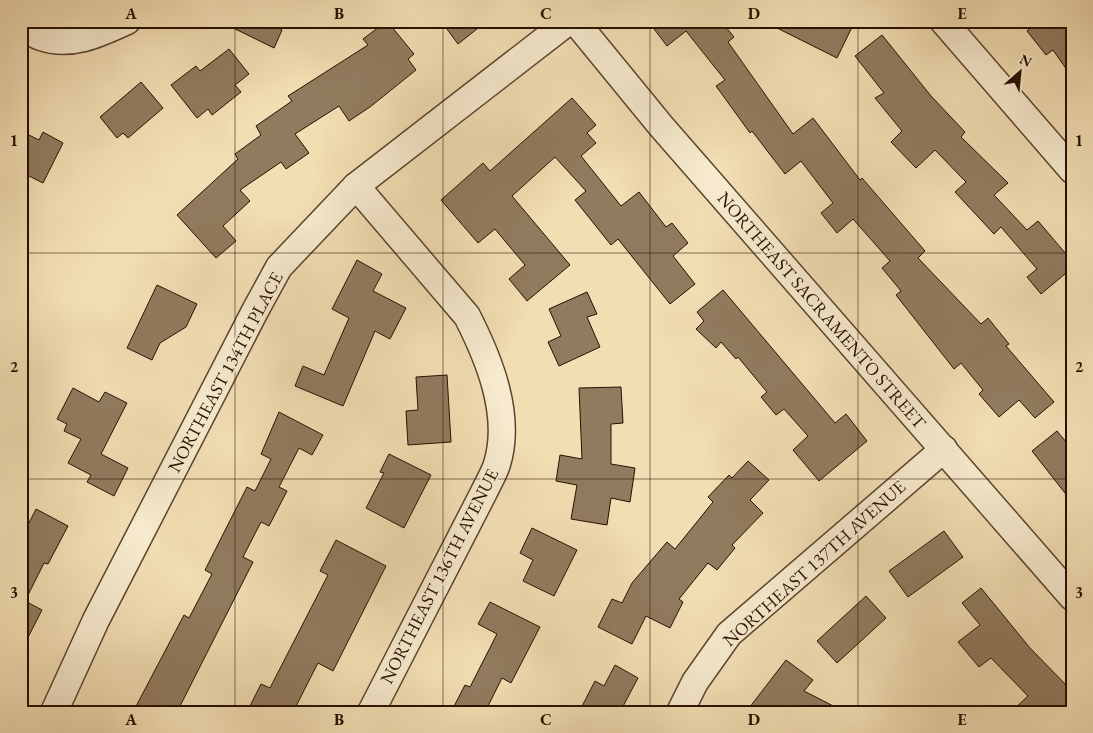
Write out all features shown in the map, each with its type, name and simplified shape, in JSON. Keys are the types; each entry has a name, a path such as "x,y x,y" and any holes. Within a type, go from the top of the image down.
{"street":[{"path":"21,25 41,37 61,42 92,37 128,21"},
{"name":"NORTHEAST 134TH PLACE","path":"54,712 96,620 274,276 303,240 356,186 569,21"},
{"name":"NORTHEAST SACRAMENTO STREET","path":"575,21 661,126 1072,597"},
{"path":"943,21 1072,170"},
{"name":"NORTHEAST 136TH AVENUE","path":"356,186 467,316 480,340 492,374 499,405 501,434 497,464 484,492 371,712"},
{"name":"NORTHEAST 137TH AVENUE","path":"680,712 700,675 729,634 944,449"}],"building":[{"path":"219,21 265,21 282,30 274,48"},
{"path":"387,21 414,54 408,59 416,70 370,107 349,121 339,106 295,134 309,153 286,169 281,162 240,190 250,201 223,226 236,241 216,258 177,215 238,159 235,154 261,135 256,126 292,101 288,96 368,45 363,39"},
{"path":"441,21 487,21 458,44"},
{"path":"648,21 721,21 734,37 728,42 793,134 813,118 860,180 862,178 925,251 918,258 981,324 988,318 1009,344 1006,346 1054,402 1035,418 1019,400 999,417 979,394 983,390 961,363 954,369 896,295 901,291 882,268 890,261 853,219 837,233 821,213 833,203 801,161 785,174 752,131 750,133 716,86 725,80 686,31 667,46"},
{"path":"763,21 855,21 837,58"},
{"path":"1039,21 1072,21 1072,77 1053,50 1046,55 1027,31"},
{"path":"882,35 931,96 965,132 961,137 1008,183 994,195 1027,230 1038,221 1072,261 1072,268 1041,294 1027,277 1037,269 1001,227 994,234 955,192 966,182 935,150 916,168 891,142 902,131 875,98 884,93 855,56"},
{"path":"229,49 249,74 235,85 241,92 212,115 208,109 197,118 171,85 196,66 200,71"},
{"path":"141,82 163,108 128,138 123,133 117,138 100,117"},
{"path":"572,98 596,125 587,133 596,143 581,156 621,206 639,192 666,227 672,223 688,243 673,256 695,284 670,304 618,239 611,245 575,200 586,191 555,157 512,196 570,265 527,301 509,279 525,265 495,229 478,243 441,200 483,163 490,171"},
{"path":"21,131 39,140 43,132 63,143 43,183 21,172"},
{"path":"357,260 382,274 373,291 406,308 390,339 375,331 343,406 295,386 303,366 324,375 349,318 332,309"},
{"path":"157,285 197,304 186,327 160,343 152,360 127,348"},
{"path":"723,290 835,423 846,414 867,441 819,481 793,450 808,436 784,409 776,415 761,397 767,392 738,357 736,359 721,342 716,348 696,329 704,321 697,312"},
{"path":"587,292 597,314 587,317 600,347 559,366 548,342 561,336 549,309"},
{"path":"447,375 451,442 408,445 406,411 418,410 416,377"},
{"path":"621,387 623,423 611,424 611,464 635,468 630,502 611,498 607,525 571,519 577,485 556,481 560,455 582,459 579,388"},
{"path":"73,388 99,402 105,392 127,403 101,454 128,468 114,496 87,482 91,475 68,463 81,439 64,431 67,424 57,419"},
{"path":"279,412 323,435 312,455 299,448 279,487 287,491 269,526 261,522 243,557 253,562 177,712 133,712 184,615 189,618 212,574 205,570 247,487 255,491 271,459 261,454"},
{"path":"1057,431 1072,449 1072,502 1032,451"},
{"path":"389,454 431,475 404,528 366,508 384,473 380,472"},
{"path":"748,461 769,480 750,500 763,513 732,545 735,548 717,570 708,563 679,599 683,602 670,628 646,616 632,644 598,627 612,599 622,603 632,583 667,542 675,549 713,502 708,497 729,475 732,478"},
{"path":"36,509 68,526 48,564 44,563 25,601 42,610 21,651 21,519 29,523"},
{"path":"532,528 577,550 554,596 523,581 533,560 520,553"},
{"path":"944,531 963,557 908,597 889,571"},
{"path":"336,540 386,566 333,671 318,663 293,712 247,712 261,684 270,688 328,575 320,571"},
{"path":"981,588 1030,648 1072,691 1072,704 1063,712 1011,712 1028,696 991,658 979,667 958,642 980,625 962,603"},
{"path":"866,596 886,618 837,663 817,641"},
{"path":"490,602 540,627 511,683 502,678 485,712 451,712 465,685 470,687 497,634 478,624"},
{"path":"786,660 813,680 804,691 845,712 746,712"},
{"path":"615,665 638,678 620,712 579,712 595,681 604,686"}]}
